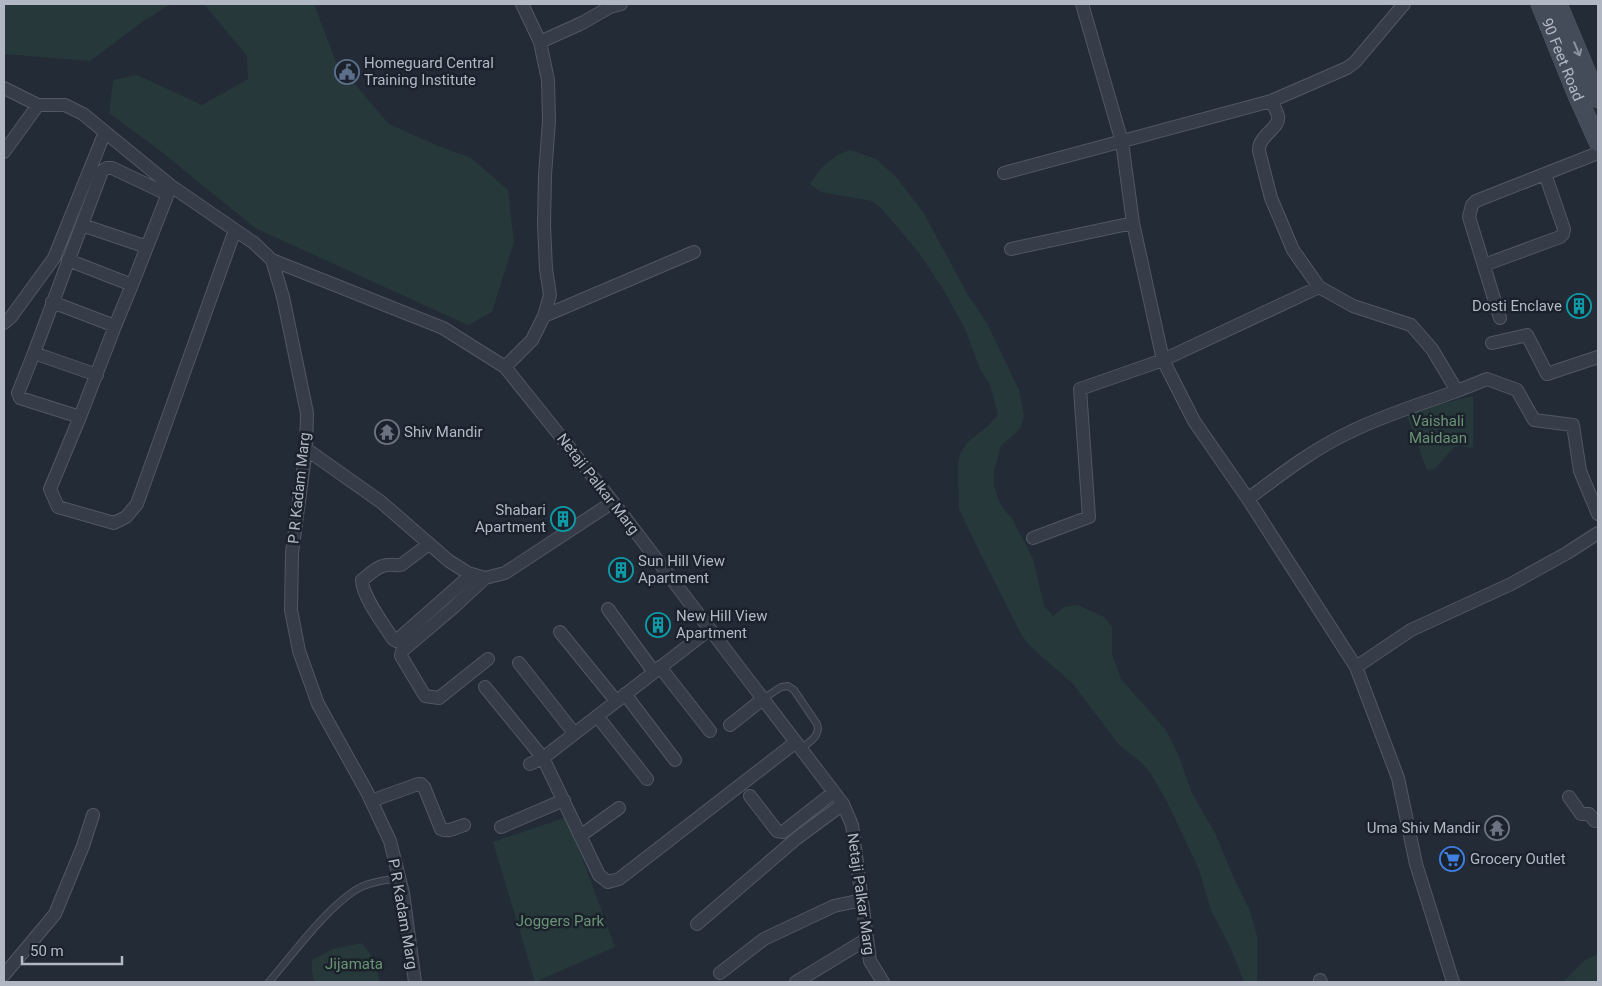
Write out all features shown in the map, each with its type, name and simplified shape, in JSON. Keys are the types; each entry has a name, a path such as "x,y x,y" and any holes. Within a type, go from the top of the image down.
{"street":[{"path":"505,367 532,340 544,316 550,295 546,269 544,225 544,175 549,113 548,80 540,42 522,4"},
{"path":"540,42 582,23 610,7 621,4"},
{"path":"1082,4 1122,142 1133,223 1163,360 1194,421 1248,498 1356,667 1398,778 1416,864 1453,982"},
{"path":"1004,173 1271,101 1347,68 1355,62 1404,4"},
{"name":"90 Feet Road","path":"1540,4 1589,93"},
{"name":"90 Feet Road","path":"1558,4 1589,93 1598,142"},
{"path":"4,88 38,105 65,105 83,114 169,190"},
{"path":"1271,101 1278,117 1278,123 1258,144 1259,151 1271,198 1293,250 1319,287 1353,306 1411,325 1432,349 1457,392"},
{"path":"4,152 38,105"},
{"path":"4,323 11,317 54,258 105,132"},
{"path":"1500,318 1469,217 1472,205 1476,201 1598,153"},
{"path":"80,417 20,398 18,393 102,171 112,168 169,190 235,230 254,243 272,260"},
{"path":"1484,265 1560,237 1563,234 1564,229 1545,174"},
{"path":"169,190 50,489 58,507 114,523 126,517 137,504 235,230"},
{"path":"1011,249 1133,223"},
{"path":"82,225 147,247"},
{"path":"544,316 694,252"},
{"path":"68,260 132,285"},
{"name":"Netaji Palkar Marg","path":"272,260 443,328 505,367 614,502 843,804 852,825 870,961 883,982"},
{"name":"P R Kadam Marg","path":"272,260 283,297 307,413 306,449 292,553 291,610 299,651 318,704 371,801 390,841 403,892 415,982"},
{"path":"1034,538 1089,516 1080,389 1163,360 1319,287"},
{"path":"52,302 115,326"},
{"path":"1492,344 1527,335 1547,374 1598,357"},
{"path":"34,354 96,375"},
{"path":"1248,498 1299,461 1348,432 1487,379 1517,390 1534,420 1573,425 1580,471 1598,514"},
{"path":"306,449 381,502 449,562 468,573 485,578"},
{"path":"488,659 439,698 432,698 425,696 401,656 402,651 485,578 506,573 614,502"},
{"path":"1356,667 1410,630 1512,584 1567,553 1598,532"},
{"path":"429,544 401,565 387,564 376,569 362,580 362,586 366,595 396,641 472,574"},
{"path":"608,609 710,731"},
{"path":"530,764 543,758 710,629"},
{"path":"560,632 675,760"},
{"path":"520,664 574,733"},
{"path":"485,687 543,758 599,875 608,882 619,879 798,745"},
{"path":"730,725 763,699"},
{"path":"597,716 647,779"},
{"path":"371,801 421,784 441,828 449,830 464,825"},
{"path":"750,796 778,831 783,832 834,792"},
{"path":"1569,796 1580,814 1589,814 1595,821"},
{"path":"501,827 564,800"},
{"path":"697,924 797,838 843,804"},
{"path":"580,836 619,808"},
{"path":"4,975 55,914 83,846 93,814"},
{"path":"720,973 764,939 834,906 862,900"},
{"path":"796,982 867,939"}],"lane":[{"path":"763,699 781,687 788,686 794,690 818,728 816,736 798,745"},
{"path":"269,982 342,901 361,888 377,881 399,878"}],"green space":[{"path":"4,4 171,4 142,22 90,61 4,54"},
{"path":"204,4 314,4 336,62 389,124 471,158 508,190 514,242 492,312 468,325 255,228 163,153 109,113 113,80 137,75 202,105 248,79 247,56"},
{"path":"850,150 876,159 896,177 923,212 968,295 987,323 1019,390 1024,416 1020,429 1001,446 994,472 994,485 998,499 1012,518 1033,559 1044,606 1053,616 1064,607 1078,605 1104,617 1112,627 1112,654 1121,679 1166,730 1178,754 1192,793 1216,835 1250,911 1257,936 1257,982 1244,982 1231,949 1211,910 1198,867 1167,802 1151,774 1142,763 1119,745 1073,684 1029,645 1021,634 981,555 959,509 958,465 960,453 968,442 989,425 998,414 990,385 980,369 965,329 943,289 919,253 882,209 872,201 821,192 810,184 827,163"},
{"name":"Vaishali Maidaan","path":"1473,396 1473,448 1459,446 1453,448 1435,469 1427,470 1406,413"},
{"name":"Joggers Park","path":"567,817 615,947 535,982 493,842"},
{"name":"Jijamata","path":"362,943 375,960 380,982 314,982 312,960 333,949"},
{"path":"1598,954 1598,982 1563,982 1585,960"}],"place":[{"name":"Homeguard Central Training Institute","path":"347,72"},
{"name":"Dosti Enclave","path":"1579,306"},
{"name":"Shiv Mandir","path":"387,432"},
{"name":"Shabari Apartment","path":"563,519"},
{"name":"Sun Hill View Apartment","path":"621,570"},
{"name":"New Hill View Apartment","path":"658,625"},
{"name":"Uma Shiv Mandir","path":"1497,828"},
{"name":"Grocery Outlet","path":"1452,859"}]}
